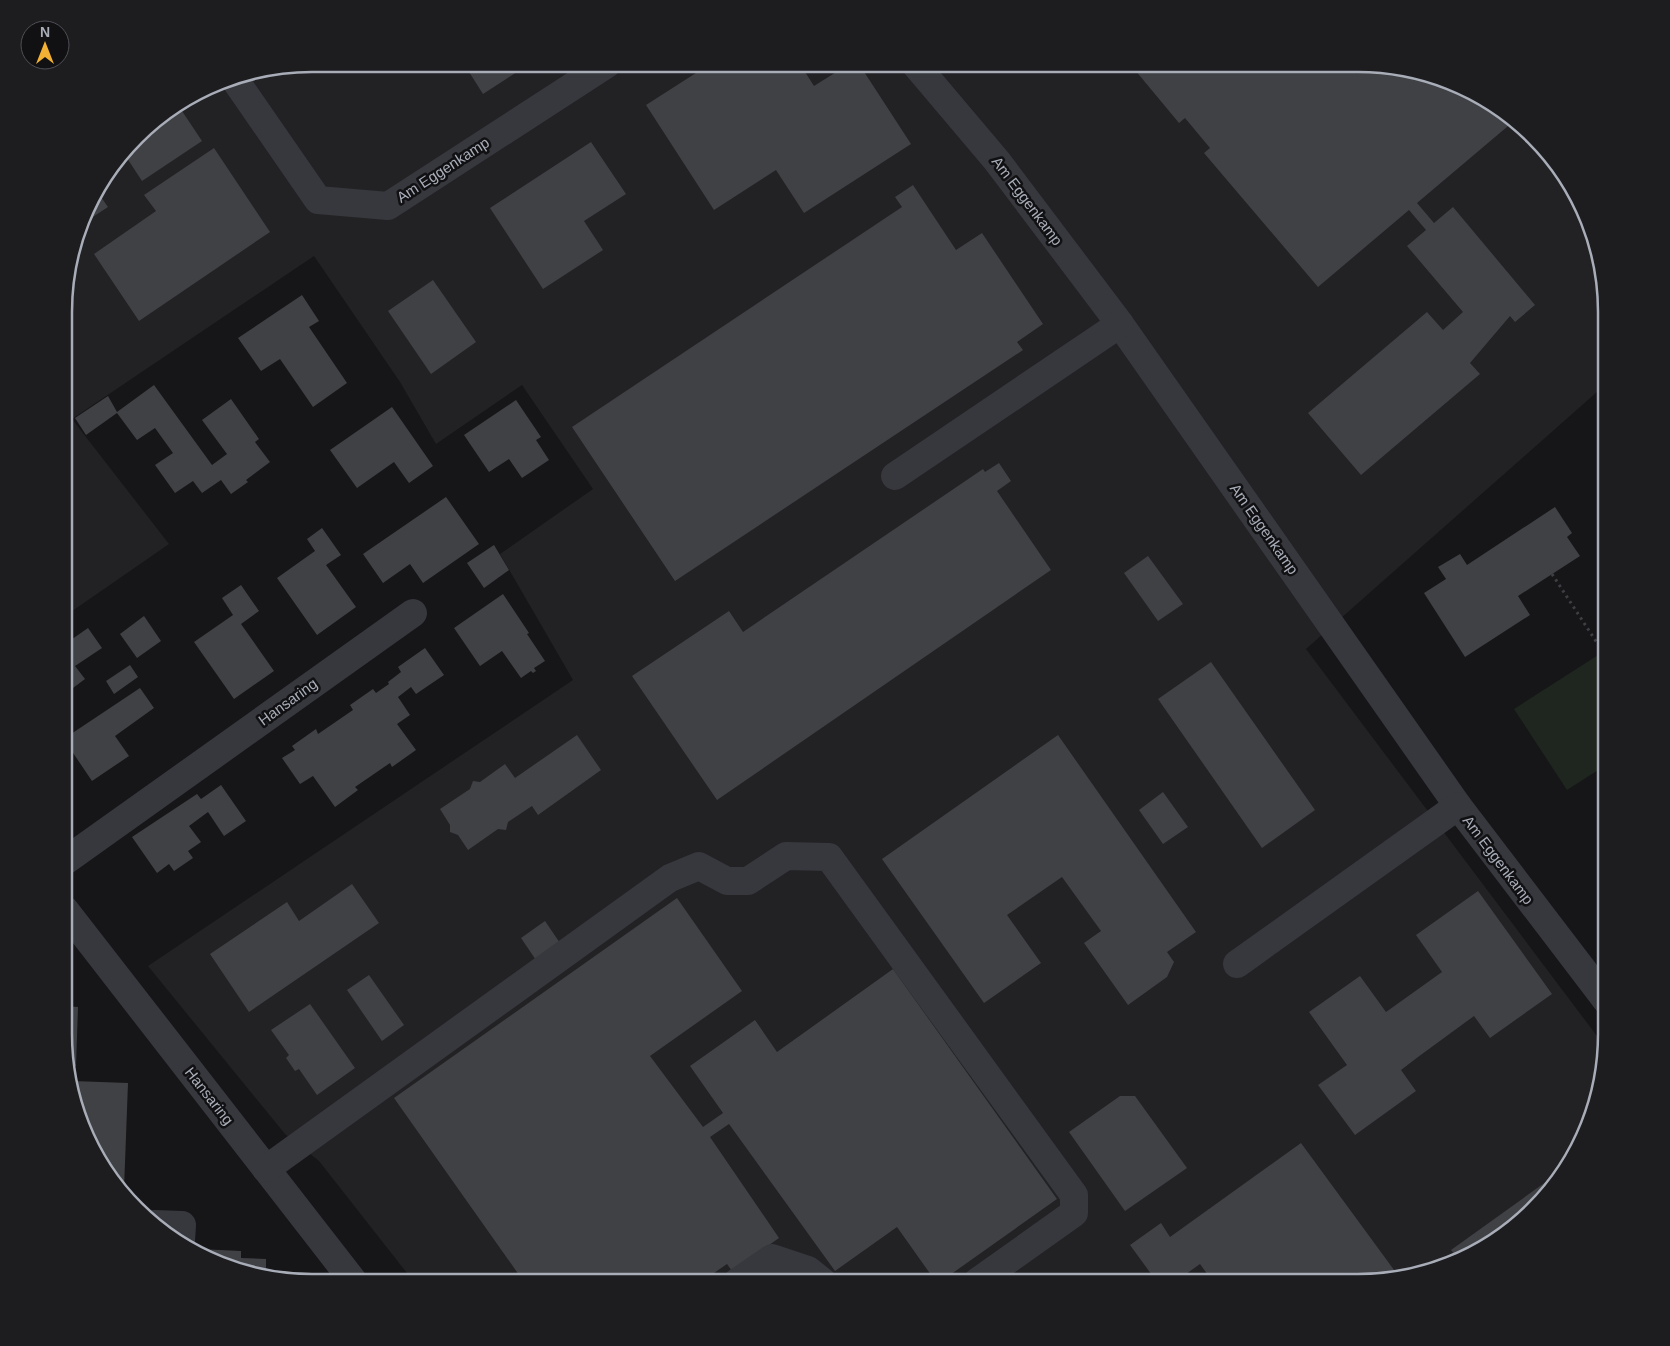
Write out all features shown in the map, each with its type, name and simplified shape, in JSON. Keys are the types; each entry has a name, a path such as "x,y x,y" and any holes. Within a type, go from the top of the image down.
{"street":[{"name":"Am Eggenkamp","path":"238,84 318,200 388,206 595,72"},
{"name":"Am Eggenkamp","path":"922,72 997,161 1120,324 1458,806 1598,990"},
{"path":"895,476 1120,324"},
{"name":"Hansaring","path":"72,857 413,613"},
{"path":"1236,964 1458,806"},
{"path":"266,1169 670,878 699,866 726,881 748,881 786,856 828,857 1074,1195 1074,1213 988,1274"},
{"name":"Hansaring","path":"72,919 348,1274"},
{"path":"167,1224 182,1225 181,1234"},
{"path":"749,1274 772,1258 808,1270 813,1274"}],"path":[{"path":"1552,574 1598,644"}],"shaded area":[{"path":"313,72 1357,72 1404,77 1435,85 1464,97 1504,122 1548,166 1573,206 1585,235 1593,266 1597,297 1598,391 1306,649 1598,1037 1593,1080 1585,1111 1573,1140 1548,1180 1504,1224 1464,1249 1435,1261 1404,1269 1373,1273 408,1274 319,1161 285,1134 148,966 573,680 500,554 593,489 522,385 436,444 400,382 314,256 72,419 73,297 77,266 85,235 97,206 122,166 166,122 206,97 235,85 266,77"},
{"path":"72,419 169,544 72,611"},
{"path":"1598,655 1598,770 1567,790 1514,709"}],"building":[{"path":"469,72 517,72 483,94"},
{"path":"698,72 805,72 814,86 836,72 864,72 911,144 804,213 776,170 714,210 646,105"},
{"path":"1137,72 1373,73 1404,77 1435,85 1464,97 1508,126 1417,203 1434,223 1453,207 1535,305 1515,322 1510,316 1470,363 1480,374 1361,475 1308,413 1427,312 1443,330 1463,312 1407,246 1426,230 1409,210 1318,287 1204,153 1210,148 1185,118 1179,123"},
{"path":"182,111 202,141 142,181 128,159 154,132"},
{"path":"591,142 626,194 584,221 603,250 543,289 490,208"},
{"path":"214,148 270,232 139,321 94,254 156,211 144,195"},
{"path":"913,185 956,250 982,233 1043,324 1017,342 1023,350 675,581 572,427 902,207 895,197"},
{"path":"102,198 108,207 93,217"},
{"path":"433,280 476,342 431,374 388,311"},
{"path":"302,295 319,321 309,327 347,383 313,407 280,359 261,371 238,338"},
{"path":"154,385 212,465 227,454 202,420 231,399 259,439 255,442 270,462 246,480 248,482 231,494 221,480 202,493 193,481 175,493 155,465 173,453 155,428 137,440 117,413 86,435 75,418 108,396 117,412"},
{"path":"516,400 541,437 536,440 549,460 522,478 509,459 489,472 464,435"},
{"path":"392,407 433,466 409,483 394,462 357,488 330,450"},
{"path":"999,463 1011,481 997,491 1051,570 717,800 632,676 729,611 743,632 983,469 985,472"},
{"path":"446,497 479,544 423,583 410,564 383,583 363,554"},
{"path":"1555,507 1572,533 1567,537 1580,556 1518,596 1530,615 1465,657 1424,593 1446,579 1438,567 1460,554 1467,565"},
{"path":"322,528 341,555 326,565 356,607 317,635 277,578 315,551 307,539"},
{"path":"494,545 509,570 484,588 467,563"},
{"path":"1148,556 1183,604 1158,621 1124,573"},
{"path":"241,585 259,611 241,624 274,671 234,699 194,642 233,615 222,598"},
{"path":"503,594 545,661 534,668 536,671 533,673 531,671 521,678 502,651 480,666 454,628"},
{"path":"144,616 161,641 137,658 120,634"},
{"path":"88,628 102,648 75,666 85,679 72,689 72,639"},
{"path":"425,648 444,675 416,694 411,687 398,697 410,715 397,724 416,750 392,767 390,763 355,787 358,790 335,807 313,776 300,784 282,758 295,750 292,746 316,729 318,734 353,710 350,705 373,689 376,693 389,684 388,682 401,672 398,667"},
{"path":"1211,662 1315,810 1262,848 1158,699"},
{"path":"130,665 138,677 114,694 106,681"},
{"path":"140,688 154,708 115,736 129,756 92,781 72,751 72,733"},
{"path":"577,735 601,770 538,815 532,806 508,822 506,830 498,829 468,850 458,835 450,832 450,825 440,809 470,789 473,781 480,782 505,764 515,778"},
{"path":"1058,735 1196,932 1167,952 1174,962 1167,977 1128,1005 1084,943 1101,931 1062,877 1007,915 1041,963 984,1003 882,859"},
{"path":"221,785 246,821 224,836 208,812 189,826 201,842 188,851 193,858 174,871 169,864 157,873 132,837 197,794 201,799"},
{"path":"1163,792 1188,827 1163,844 1139,810"},
{"path":"352,884 379,923 249,1012 210,954 287,902 299,921"},
{"path":"1478,891 1552,994 1490,1038 1474,1016 1401,1070 1416,1091 1355,1135 1318,1085 1347,1065 1309,1012 1360,976 1386,1012 1442,972 1416,935"},
{"path":"677,898 742,991 650,1056 703,1127 723,1113 690,1066 755,1020 777,1052 893,969 1057,1199 951,1274 930,1274 897,1227 835,1271 729,1124 710,1137 779,1238 732,1271 727,1264 713,1274 518,1274 394,1098"},
{"path":"545,921 562,946 538,963 521,938"},
{"path":"369,975 404,1025 382,1041 347,990"},
{"path":"310,1004 355,1068 317,1095 299,1069 295,1071 286,1058 289,1055 271,1030"},
{"path":"72,1007 78,1007 76,1066 73,1049"},
{"path":"77,1081 128,1083 124,1183 97,1140 85,1111"},
{"path":"1120,1096 1135,1096 1187,1168 1125,1211 1069,1132"},
{"path":"1301,1143 1394,1270 1357,1274 1207,1274 1200,1264 1186,1274 1151,1274 1130,1245 1161,1223 1170,1237"},
{"path":"1547,1181 1504,1224 1464,1249 1454,1253 1451,1250"},
{"path":"207,1249 241,1251 241,1258 266,1259 266,1269 235,1261"}]}
